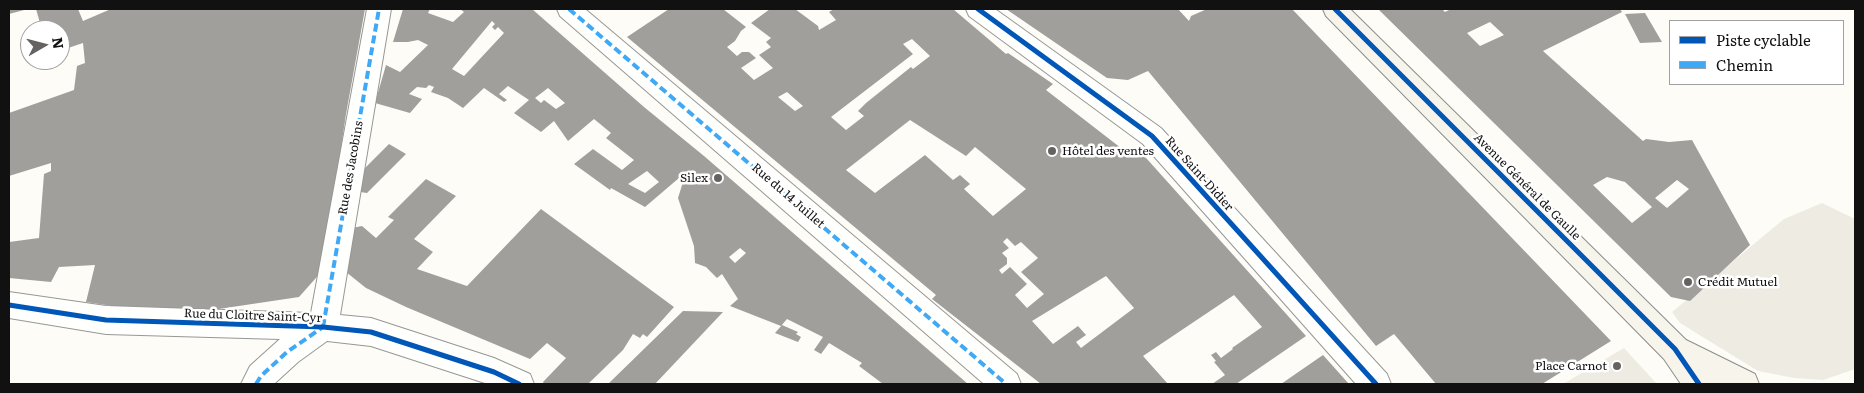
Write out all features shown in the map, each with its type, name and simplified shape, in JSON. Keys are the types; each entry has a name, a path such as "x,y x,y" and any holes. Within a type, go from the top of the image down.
{"street":[{"name":"Rue des Jacobins","path":"323,327 380,9"},
{"name":"Rue du 14 Juillet","path":"569,9 1006,384"},
{"name":"Rue Saint-Didier","path":"978,9 1152,136 1376,384"},
{"name":"Avenue Général de Gaulle","path":"1335,9 1675,350 1699,384"},
{"name":"Rue du Cloitre Saint-Cyr","path":"9,305 106,320 323,327 372,332 494,372 519,384"},
{"path":"256,384 261,376 287,352 323,327"},
{"name":"Avenue Général de Gaulle","path":"1675,350 1744,384"}],"shaded area":[{"path":"1822,203 1855,219 1855,369 1823,380 1794,378 1758,371 1680,323 1672,312 1784,219"},
{"name":"Place Carnot","path":"1624,348 1657,384 1563,384"}],"building":[{"path":"9,9 28,9 9,14"},
{"path":"36,9 78,9 83,21 111,9 365,9 346,114 323,270 299,297 212,310 126,308 86,302 95,265 59,267 51,282 9,278 9,242 39,238 44,174 51,171 51,163 9,176 9,113 74,90 77,66 85,63 83,43 70,47 70,20 39,20"},
{"path":"403,9 430,9 428,13 453,22 464,12 460,9 532,9 968,384 883,384 859,366 862,363 829,343 821,354 814,350 823,337 787,319 781,326 730,306 738,299 722,274 717,278 706,267 695,263 694,246 678,198 683,182 679,178 645,207 611,188 610,190 574,164 593,149 622,170 634,160 606,138 611,133 594,119 568,141 554,121 541,132 514,113 529,100 508,86 499,94 507,100 504,102 484,88 463,108 448,98 431,92 434,87 429,85 426,88 417,87 409,94 422,99 410,113 375,103 386,65 400,72 428,45 418,40 393,42","holes":["492,21 495,24 492,27 495,30 498,27 504,33 464,76 452,69","548,88 565,103 556,109 544,100 541,103 535,98","647,171 659,182 645,193 628,184","740,248 746,253 735,263 729,257"]},
{"path":"669,9 723,9 746,27 735,41 727,47 737,56 742,52 749,52 756,58 741,68 754,80 773,68 759,55 771,47 766,42 771,38 751,23 770,9 795,9 818,26 819,30 836,20 829,12 834,9 953,9 1006,54 1008,53 1053,84 1046,90 1130,155 1138,149 1306,336 1236,384 1212,384 1225,375 1214,362 1216,361 1211,355 1216,352 1221,358 1262,327 1234,295 1143,356 1168,384 1041,384 932,299 936,295 627,37","holes":["912,39 930,56 913,69 911,67 866,103 858,111 864,116 846,130 831,117 913,54 903,44","787,92 803,106 795,111 778,97","910,120 966,156 975,147 1026,189 993,216 964,189 970,184 960,175 953,180 925,155 875,193 846,170","1007,238 1015,246 1021,242 1038,258 1021,272 1044,294 1027,308 1015,295 1027,284 1010,267 1002,274 999,270 1007,264 1007,258 1002,253 1009,248 1003,242","1106,276 1134,308 1081,348 1076,342 1086,335 1078,326 1053,344 1032,321"]},
{"path":"1006,9 1178,9 1189,21 1191,16 1207,9 1292,9 1611,341 1542,384 1436,384 1394,334 1376,346 1148,71 1128,80 1107,78"},
{"path":"1378,9 1442,9 1445,12 1451,9 1620,9 1622,12 1543,51 1643,141 1646,139 1669,142 1692,140 1750,245 1690,301 1671,297","holes":["1490,22 1504,35 1480,46 1467,33","1607,177 1625,182 1652,207 1632,223 1593,185","1677,180 1689,189 1667,208 1655,198"]},
{"path":"1645,13 1662,42 1640,43 1625,14"},
{"path":"389,144 406,154 367,193 360,192 364,169"},
{"path":"426,179 456,196 414,239 433,252 417,269 467,286 541,209 674,307 647,337 643,334 640,338 633,334 623,350 588,384 544,384 543,382 566,358 547,343 530,359 406,307 366,288 346,272 352,228 362,226 376,238 394,220 388,217"},
{"path":"683,311 723,312 655,384 608,384"},
{"path":"782,325 798,332 796,334 801,337 798,342 775,333"},
{"path":"1323,355 1349,384 1281,384"}],"marked path":[{"path":"323,327 379,9"},
{"path":"569,9 1006,384"},
{"path":"256,384 261,376 287,352 323,327"}],"cycle path":[{"path":"978,9 1152,136 1376,384"},
{"path":"1335,9 1675,349 1699,384"},
{"path":"9,305 106,320 323,327 371,332 494,372 519,384"}],"place":[{"name":"Hôtel des ventes","path":"1052,151"},
{"name":"Silex","path":"718,178"},
{"name":"Crédit Mutuel","path":"1688,282"},
{"name":"Place Carnot","path":"1617,366"}]}
